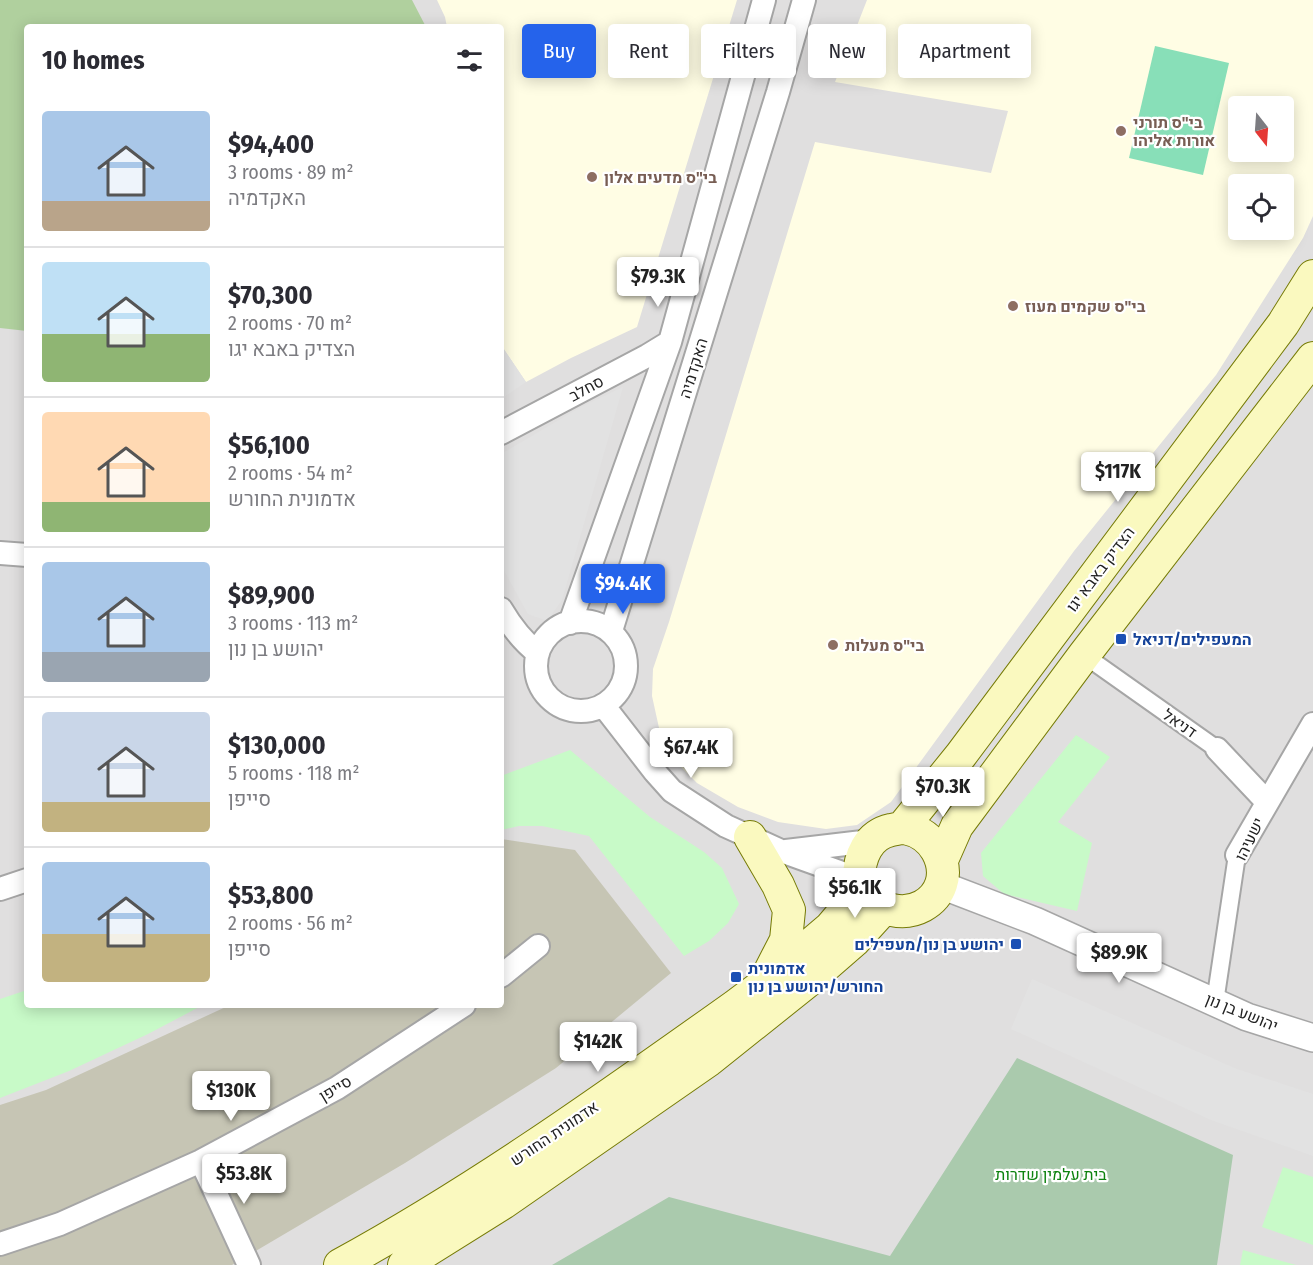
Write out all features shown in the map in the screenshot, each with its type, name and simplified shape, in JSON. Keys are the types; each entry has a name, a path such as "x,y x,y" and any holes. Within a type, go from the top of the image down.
{"main road":[{"name":"הצדיק באבא יגו","path":"902,828 960,755 1283,324 1313,276"},
{"path":"942,872 933,842 915,831 902,828 887,831 871,841 861,860 869,892 899,912 914,910 933,897 942,872 957,826 1084,655 1313,358"},
{"path":"750,837 778,885 789,910 786,940 763,985"},
{"name":"אדמונית החורש","path":"340,1265 456,1198 561,1129 763,985 869,892"},
{"name":"אדמונית החורש","path":"404,1265 503,1203 709,1060 824,968 854,941 869,892"}],"street":[{"name":"האקדמיה","path":"570,622 670,342 764,0"},
{"name":"האקדמיה","path":"611,631 778,92 804,0"},
{"name":"סחלב","path":"504,432 670,342"},
{"path":"0,553 24,555"},
{"path":"504,614 515,631 538,653"},
{"path":"584,621 598,624 611,631 620,642 626,656 623,684 615,696 603,705 590,710 574,710 560,706 548,696 540,683 536,668 538,653 545,640 554,630 570,622 584,621"},
{"name":"דניאל","path":"1084,655 1217,749 1267,802"},
{"path":"603,705 672,791 726,826 869,892"},
{"name":"ישעיהו","path":"1215,1002 1237,855 1313,724"},
{"path":"781,851 871,841"},
{"name":"יהושע בן נון","path":"942,872 1035,921 1247,1017 1313,1038"},
{"path":"0,889 24,881"},
{"path":"504,974 538,946"},
{"name":"סייפן","path":"0,1244 60,1224 201,1161 337,1088 459,1008"},
{"path":"201,1161 249,1265"}],"shaded area":[{"path":"0,0 1313,0 1313,1265 0,1265"},
{"name":"בי\"ס מדעים אלון","path":"437,0 737,0 730,24 701,24 701,78 713,78 637,327 526,382 504,349 504,24 446,24"},
{"path":"867,0 1313,0 1313,216 1303,238 1216,375 1074,551 891,802 857,825 826,829 778,822 738,807 697,783 679,765 661,737 652,696 653,669 815,142 991,173 1008,111 835,82 837,78 886,78 886,24 858,24"},
{"path":"504,349 526,382 504,397"},
{"path":"623,387 562,600 547,621 528,614 504,570 504,452 581,407"},
{"path":"504,839 575,850 671,973 556,1068 405,1163 232,1265 0,1265 0,1105 46,1090 224,1008 504,1008"},
{"path":"1032,979 1237,1069 1313,1094 1313,1156 1211,1120 1011,1029"}],"green space":[{"path":"0,0 412,0 424,24 24,24 24,331 0,328"},
{"path":"1155,46 1229,63 1203,175 1129,158"},
{"path":"1076,735 1110,757 1058,822 1092,843 1077,911 1004,894 983,876 981,853"},
{"path":"570,750 650,817 704,852 722,868 739,904 728,923 709,941 684,956 589,836 542,826 519,826 504,829 504,775"},
{"path":"24,991 24,1008 197,1008 69,1071 0,1098 0,999"},
{"name":"בית עלמין שדרות","path":"1017,1058 1233,1155 1217,1265 552,1265 669,1197 890,1256"},
{"path":"1283,1167 1313,1177 1313,1245 1262,1227"},
{"path":"1243,1250 1296,1265 1240,1265"}],"place":[{"name":"בי\"ס תורני אורות אליהו","path":"1121,131"},
{"name":"בי\"ס מדעים אלון","path":"592,177"},
{"name":"בי\"ס שקמים מעוז","path":"1013,306"},
{"name":"המעפילים/דניאל","path":"1121,639"},
{"name":"בי\"ס מעלות","path":"833,645"},
{"name":"יהושע בן נון/מעפילים","path":"1016,944"},
{"name":"אדמונית החורש/יהושע בן נון","path":"736,977"}]}
